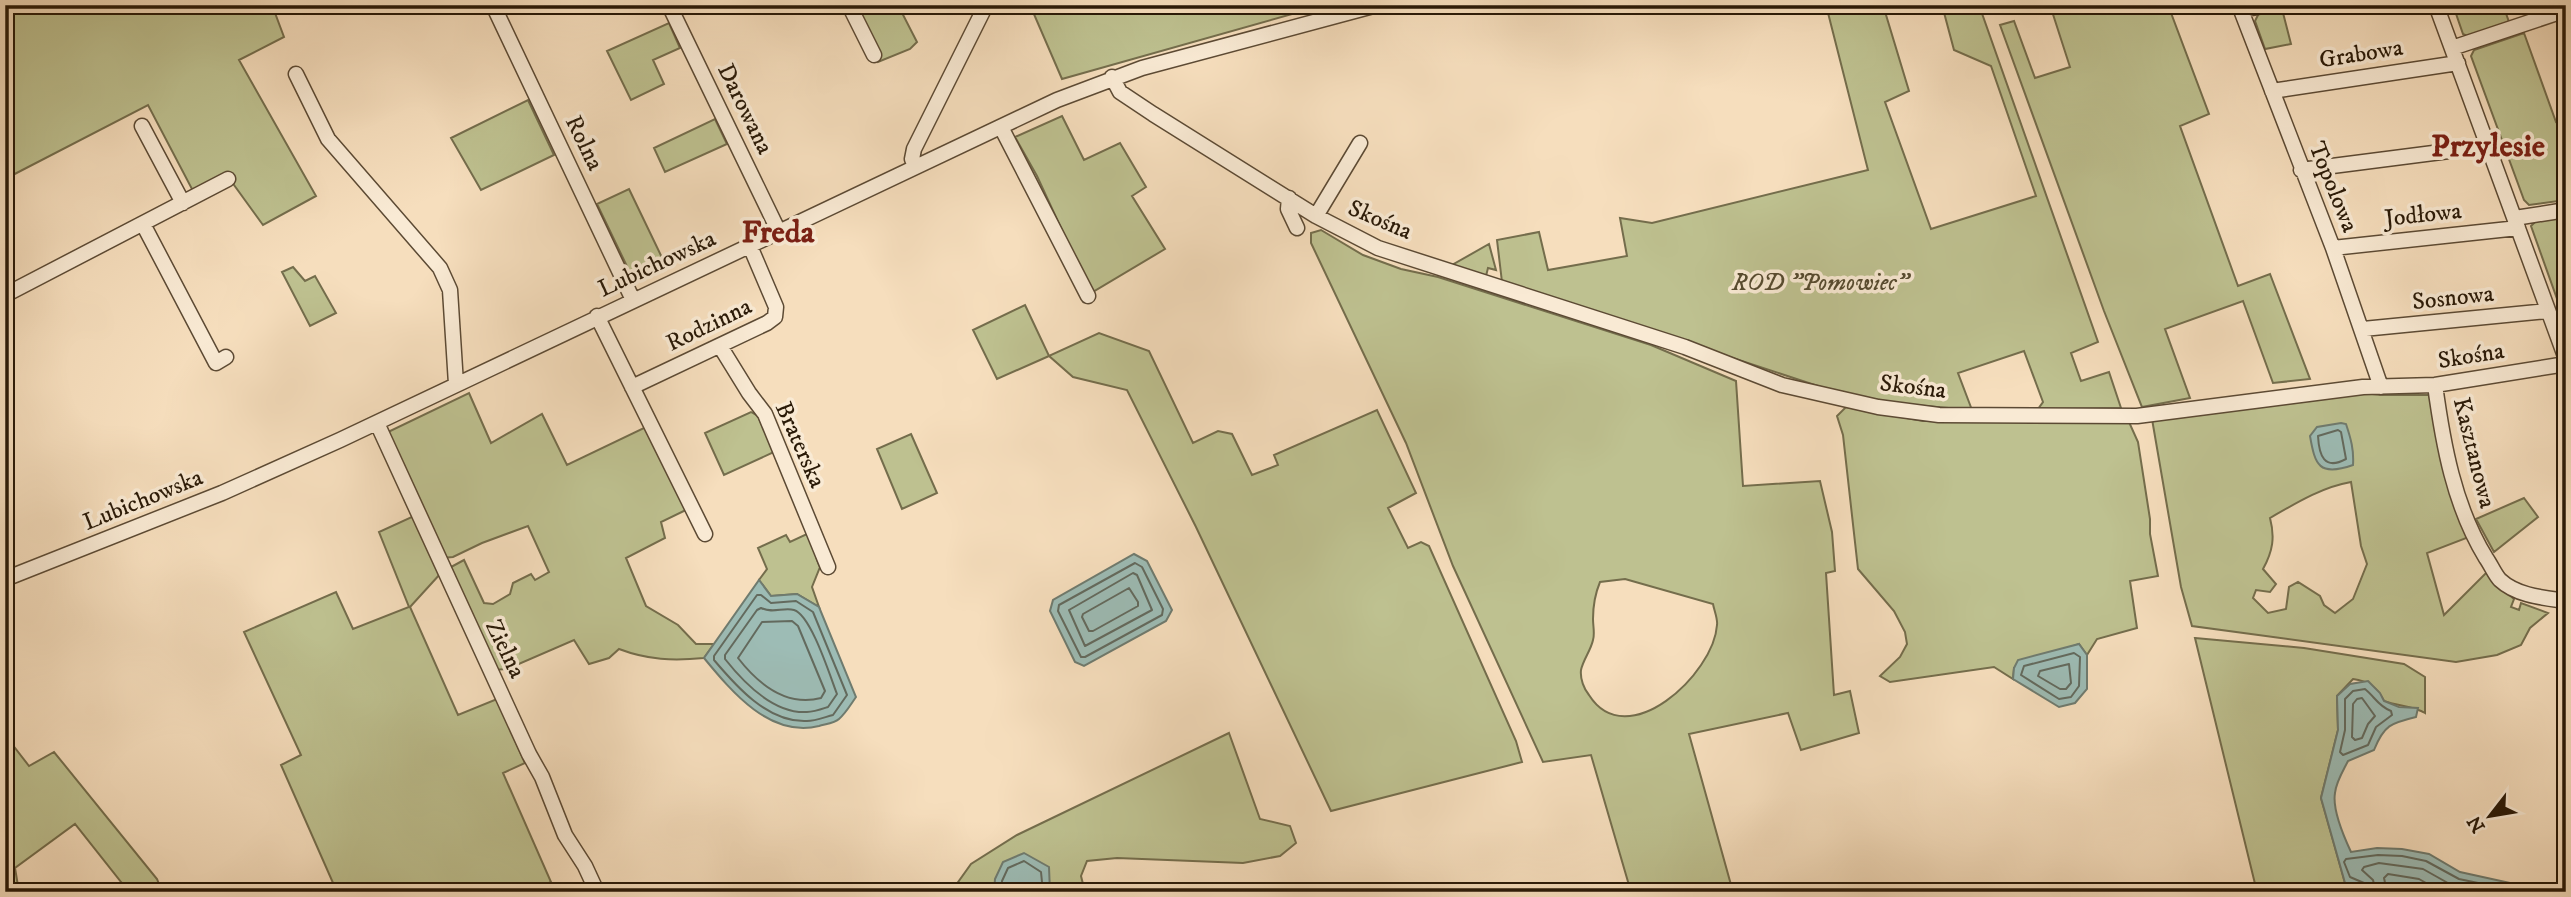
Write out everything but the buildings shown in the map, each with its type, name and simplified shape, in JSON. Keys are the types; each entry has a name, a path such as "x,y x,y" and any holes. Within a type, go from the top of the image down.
{"street":[{"name":"Rolna","path":"493,5 633,300"},
{"name":"Darowana","path":"669,5 779,232"},
{"path":"849,5 874,55"},
{"path":"915,167 912,159 914,149 986,5"},
{"name":"Lubichowska","path":"5,579 222,493 1112,77 1377,5"},
{"path":"2240,8 2269,5"},
{"path":"2437,5 2566,362"},
{"name":"Topolowa","path":"2240,8 2333,248 2381,387"},
{"path":"2452,48 2566,10"},
{"name":"Grabowa","path":"2272,91 2458,63"},
{"path":"296,74 328,139 446,278 450,289 456,384"},
{"name":"Skośna","path":"1112,77 1120,92 1316,216 1378,248 1685,347 1782,385 1878,407 1939,415 2137,415 2280,396 2435,385 2566,362"},
{"path":"142,126 183,203"},
{"path":"1001,127 1088,296"},
{"path":"1316,216 1360,143"},
{"path":"2301,170 2487,146"},
{"path":"5,295 228,179"},
{"path":"1289,198 1288,209 1297,228"},
{"name":"Jodłowa","path":"2333,248 2516,223 2566,210"},
{"path":"143,224 216,363 226,357"},
{"name":"Rodzinna","path":"632,387 775,317 776,307 750,246"},
{"name":"Sosnowa","path":"2363,330 2547,311"},
{"path":"597,316 705,534"},
{"name":"Braterska","path":"720,346 765,414 828,567"},
{"name":"Kasztanowa","path":"2435,385 2440,421 2459,501 2474,539 2501,581 2529,596 2566,601"},
{"name":"Zielna","path":"377,422 542,777 565,835 585,866 597,892"}],"green space":[{"path":"5,5 272,5 284,37 239,60 316,196 263,225 226,174 193,191 148,105 5,179"},
{"path":"850,5 898,5 917,42 910,49 878,62"},
{"path":"1030,5 1324,5 1062,79"},
{"name":"ROD \"Pomowiec\"","path":"1826,5 1883,5 1909,91 1885,102 1931,229 2036,196 1991,66 1954,50 1942,5 1979,5 2098,342 2071,353 2081,381 2109,372 2121,408 2038,409 2043,402 2024,351 1958,373 1972,410 1902,404 1839,393 1502,282 1497,240 1539,232 1548,270 1627,256 1620,218 1652,223 1868,170"},
{"path":"2050,5 2168,5 2209,114 2180,126 2238,286 2270,274 2310,379 2273,383 2243,301 2165,329 2190,398 2142,407 2104,311 2000,25 2014,21 2035,78 2070,67"},
{"path":"2453,5 2503,5 2509,22 2469,37 2463,34"},
{"path":"2282,9 2291,44 2265,49 2255,21 2259,13"},
{"path":"669,23 680,48 653,60 664,84 631,100 607,51"},
{"path":"2524,33 2556,122 2566,119 2566,200 2529,205 2524,200 2471,56 2474,50"},
{"path":"528,100 554,155 481,190 451,138"},
{"path":"1062,116 1084,160 1120,143 1146,187 1132,196 1165,249 1091,293 1037,176 1015,137"},
{"path":"715,119 727,144 665,172 654,148"},
{"path":"629,189 667,268 635,283 597,204"},
{"path":"2566,216 2566,324 2531,226 2537,220"},
{"path":"1321,230 1363,255 1401,269 1438,277 1651,345 1736,381 1743,486 1820,481 1832,532 1835,571 1826,573 1834,695 1850,691 1859,733 1801,750 1788,713 1689,734 1733,892 1631,892 1591,755 1543,762 1453,566 1406,443 1311,243 1311,233","holes":["1625,579 1713,604 1717,623 1712,645 1685,685 1666,701 1645,712 1625,716 1605,711 1587,693 1581,670 1594,638 1594,605 1600,582"]},
{"path":"1489,244 1496,270 1488,268 1486,276 1452,265"},
{"path":"293,267 305,281 315,276 336,313 310,326 282,272"},
{"path":"1025,305 1049,356 997,379 973,330"},
{"path":"1099,333 1149,351 1193,443 1218,431 1232,434 1252,475 1278,465 1274,455 1377,410 1416,493 1388,508 1408,548 1421,542 1429,546 1516,741 1522,762 1331,811 1196,527 1127,390 1073,377 1049,356"},
{"path":"2350,392 2429,395 2446,472 2469,537 2427,553 2444,615 2488,571 2495,582 2514,599 2511,607 2519,610 2521,603 2548,613 2530,628 2521,645 2497,655 2456,662 2192,626 2181,587 2152,419","holes":["2351,482 2361,546 2367,564 2353,599 2335,613 2324,605 2320,596 2298,582 2289,587 2286,609 2268,613 2253,598 2256,590 2270,592 2276,584 2263,569 2272,544 2270,518 2309,496"]},
{"path":"469,393 491,443 542,414 567,465 648,426 688,509 661,522 665,538 626,558 646,606 678,625 696,644 714,644 704,658 661,659 619,649 609,658 589,664 574,640 507,669 493,670 451,567 464,560 484,603 493,604 510,594 513,583 531,574 535,580 549,572 528,526 453,557 442,558 388,432"},
{"path":"1846,407 1923,421 2129,422 2138,442 2158,576 2130,581 2137,628 2097,639 2087,655 2079,644 2014,668 2013,679 1994,667 1890,682 1880,676 1900,657 1907,644 1905,632 1894,611 1858,569 1843,435 1837,416"},
{"path":"751,412 758,416 774,452 724,475 705,433"},
{"path":"911,434 937,493 902,509 877,449"},
{"path":"2524,498 2538,517 2494,552 2476,519"},
{"path":"416,515 441,573 410,607 458,715 497,699 525,763 503,773 551,882 530,892 337,892 281,765 301,755 244,632 336,592 353,629 409,607 379,532"},
{"path":"809,533 820,567 812,587 819,607 797,594 771,596 759,580 767,569 758,548 786,535 790,542"},
{"path":"2195,638 2304,648 2404,664 2425,677 2425,713 2384,701 2368,683 2353,679 2337,696 2338,730 2321,798 2345,883 2379,892 2257,892"},
{"path":"1229,733 1260,819 1290,826 1296,843 1280,856 1243,863 1117,858 1087,861 1081,876 1085,892 951,892 971,864 1017,835"},
{"path":"5,735 29,766 54,752 157,879 162,892 129,892 75,824 15,868 19,892 5,892"}],"water":[{"path":"2346,424 2353,449 2353,465 2326,469 2317,461 2310,436 2317,427"},
{"path":"1134,554 1147,561 1172,610 1166,621 1084,666 1075,662 1050,611 1053,600"},
{"path":"759,580 771,596 797,594 819,607 856,697 837,720 801,728 768,719 740,698 704,658"},
{"path":"2079,644 2087,655 2087,689 2075,703 2059,707 2013,679 2018,660"},
{"path":"2368,681 2384,701 2399,707 2418,708 2416,717 2389,726 2374,750 2348,761 2340,777 2335,793 2335,807 2351,852 2377,848 2429,854 2460,872 2551,892 2379,892 2345,883 2321,798 2338,730 2337,696 2350,684"},
{"path":"1024,853 1049,867 1050,892 994,892 995,879 1003,862"}],"district":[{"name":"Przylesie","path":"2488,147"},
{"name":"Freda","path":"778,233"}]}
